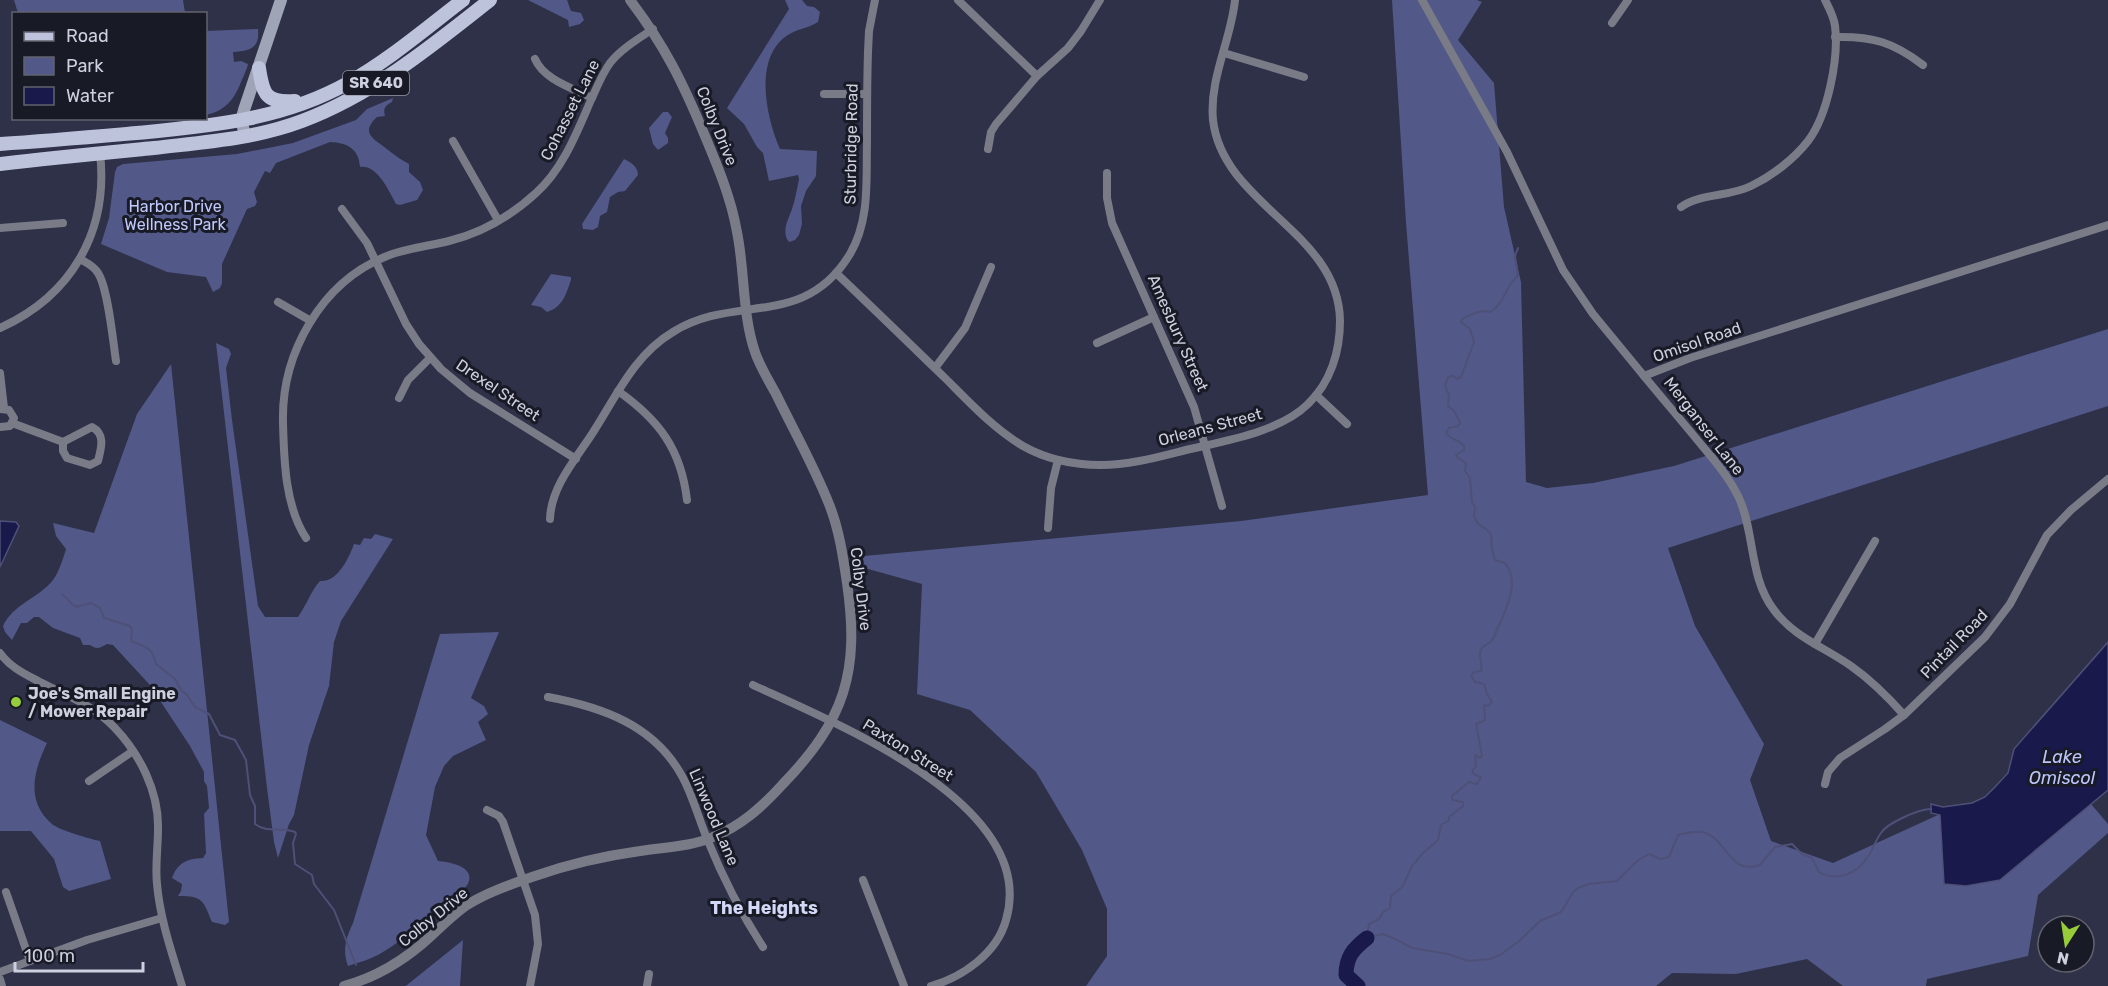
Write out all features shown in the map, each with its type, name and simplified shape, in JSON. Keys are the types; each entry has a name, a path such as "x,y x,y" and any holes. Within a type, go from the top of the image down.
{"main road":[{"path":"19,162 70,149 226,133 236,129 242,121 281,0"},
{"name":"SR 640","path":"0,144 183,129 242,121 309,100 347,83 380,63 463,0"},
{"name":"SR 640","path":"0,164 246,137 303,121 350,99 409,61 489,0"},
{"path":"258,68 262,87 271,99 283,102 309,100"},
{"path":"242,121 246,137"}],"street":[{"name":"Colby Drive","path":"344,986 398,964 467,905 496,890 588,860 707,840 740,824 767,801 815,750 839,705 847,680 852,646 850,606 841,545 833,515 819,479 756,353 747,310 739,245 728,196 676,68 652,29 630,0"},
{"name":"Sturbridge Road","path":"550,519 556,490 637,362 656,343 700,319 778,306 799,299 823,285 836,273 856,241 865,215 869,31 875,0"},
{"path":"958,0 1037,76"},
{"path":"988,149 996,124 1037,76 1068,48 1100,0"},
{"name":"Orleans Street","path":"836,273 934,368 1011,438 1040,454 1058,460 1081,464 1120,465 1240,436 1285,420 1307,406 1330,372 1339,340 1340,320 1335,291 1323,265 1300,239 1247,189 1229,164 1220,146 1213,120 1213,105 1235,0"},
{"name":"Omisol Road","path":"1422,0 1507,152 1563,270 1593,314 1644,376 1690,358 2108,225"},
{"path":"1612,24 1628,0"},
{"path":"1681,207 1698,199 1723,196 1753,186 1781,167 1808,141 1821,119 1826,104 1833,64 1835,24 1825,0"},
{"name":"Cohasset Lane","path":"306,538 292,508 283,417 290,370 298,346 311,321 340,285 361,269 398,252 471,234 498,220 535,195 553,175 575,138 592,98 613,59 652,29"},
{"path":"1835,37 1871,38 1884,42 1923,65"},
{"path":"1224,53 1304,77"},
{"path":"535,59 548,76 592,98"},
{"path":"825,94 867,94"},
{"path":"453,141 498,220"},
{"path":"0,328 16,321 47,299 67,279 80,259 98,214 102,182 100,153"},
{"name":"Amesbury Street","path":"1107,172 1107,198 1112,223 1194,407 1221,506"},
{"name":"Drexel Street","path":"342,209 362,234 406,324 430,358 470,393 576,459"},
{"path":"0,228 63,223"},
{"path":"80,259 92,265 101,277 116,361"},
{"path":"934,368 965,328 991,267"},
{"path":"278,302 311,321"},
{"path":"1097,343 1154,317"},
{"path":"399,398 408,380 430,358"},
{"path":"0,373 2,409 12,412 14,418 7,427 0,427"},
{"name":"Merganser Lane","path":"1644,376 1718,465 1733,487 1747,521 1760,583 1772,608 1791,628 1850,665 1869,680 1904,715"},
{"path":"618,391 649,415 671,444 682,471 687,500"},
{"path":"1316,395 1347,424"},
{"path":"12,423 63,442 89,428 96,428 102,441 98,461 90,465 67,458 63,451 63,442"},
{"path":"1048,528 1051,488 1058,460"},
{"name":"Pintail Road","path":"1825,784 1828,772 1839,758 1904,715 1984,637 2010,604 2047,535 2108,478"},
{"path":"1815,644 1875,542"},
{"path":"0,653 14,668 87,706 104,718 133,751 148,779 157,811 159,828 157,882 162,918 183,986"},
{"name":"Paxton Street","path":"753,685 831,722 906,762 945,789 975,818 993,840 1004,861 1009,878 1008,914 1000,937 979,960 964,971 931,986"},
{"name":"Linwood Lane","path":"548,697 610,713 628,722 668,755 683,778 733,898 763,947"},
{"path":"89,781 133,751"},
{"path":"487,810 499,816 503,822 536,915 538,930 536,959 530,986"},
{"path":"863,880 904,986"},
{"path":"6,892 30,961"},
{"path":"0,972 87,940 162,918"},
{"path":"647,986 649,974"},
{"path":"0,979 2,986"}],"green space":[{"path":"14,0 183,0 185,12 18,12"},
{"path":"528,0 567,0 571,11 581,13 584,20 580,24 569,27 568,20"},
{"path":"785,0 802,0 807,6 814,7 820,12 818,22 788,35 777,45 766,73 767,105 780,149 817,151 816,176 806,191 801,206 802,224 799,235 795,240 789,242 785,230 795,198 798,175 769,181 763,153 744,124 727,108 789,9"},
{"path":"1392,0 1477,0 1482,2 1458,40 1494,83 1504,207 1521,282 1526,482 1547,488 1593,483 1674,466 2108,329 2108,406 1668,548 1695,626 1764,744 1750,780 1771,841 1833,863 1940,814 1944,884 1966,886 2000,879 2091,804 2108,824 2108,833 2038,895 2028,956 1927,979 1926,986 1843,986 1807,959 1736,974 1672,973 1656,986 1086,986 1107,956 1107,909 1082,850 1036,772 970,710 917,694 922,584 861,567 855,568 853,557 1241,521 1428,495 1406,223"},
{"path":"258,29 257,41 252,48 233,52 234,62 241,61 248,64 233,98 222,108 207,115 207,31"},
{"name":"Harbor Drive Wellness Park","path":"393,98 385,108 385,116 377,117 369,128 369,132 378,143 409,164 409,172 420,182 423,190 417,200 396,204 377,174 366,167 360,167 355,151 342,144 330,142 276,163 270,173 265,171 254,192 257,202 255,206 247,209 222,264 220,288 213,292 206,277 167,272 101,244 109,218 115,172 117,167 123,164 237,154 293,143 356,120 367,109"},
{"path":"663,112 668,112 672,117 665,133 668,143 658,150 653,144 649,128"},
{"path":"624,159 635,167 638,175 625,191 610,197 607,212 600,216 598,227 593,230 583,229 582,224"},
{"path":"551,274 571,277 571,280 557,307 547,312 541,307 531,305"},
{"path":"216,343 229,349 231,354 226,368 232,420 258,606 265,617 298,617 320,581 332,578 342,568 354,544 360,545 364,538 371,539 375,534 393,539 341,621 334,642 329,686 309,745 294,815 278,858 267,788"},
{"path":"171,364 229,922 225,925 212,922 204,905 198,899 178,896 182,884 172,878 180,865 192,859 203,858 206,853 204,814 209,808 207,786 204,781 204,772 190,746 149,684 113,645 107,644 97,648 83,645 80,638 53,628 39,617 34,617 27,623 21,623 12,640 3,626 13,612 41,592 57,573 66,549 56,536 53,523 94,533 137,414"},
{"path":"499,632 471,698 484,706 488,714 478,722 486,740 453,756 444,766 435,787 426,835 438,861 464,868 469,876 468,884 392,946 375,957 348,966 345,955 347,939 440,634"},
{"path":"0,720 47,743 38,764 34,785 38,805 52,824 100,841 111,879 69,891 63,887 54,859 31,831 0,831"},
{"path":"463,940 460,986 405,986 407,985"}],"water":[{"path":"0,521 16,522 19,526 0,567"},
{"name":"Lake Omiscol","path":"2108,642 2108,790 2000,880 1966,886 1944,884 1940,815 1931,813 1931,804 1943,807 1972,803 1985,797 2008,773 2014,749"}],"waterway":[{"path":"1367,938 1369,924 1379,919 1383,912 1390,908 1391,896 1403,886 1412,866 1438,840 1441,825 1463,806 1463,802 1452,800 1452,796 1469,782 1477,784 1481,777 1472,771 1476,766 1475,755 1480,758 1482,756 1476,724 1485,720 1484,705 1488,706 1492,702 1484,684 1475,682 1471,676 1474,672 1481,671 1480,652 1482,647 1493,639 1509,601 1512,581 1505,563 1495,560 1491,534 1477,523 1474,516 1475,507 1472,502 1470,478 1465,471 1466,463 1456,455 1464,450 1464,446 1446,433 1449,428 1458,426 1460,422 1448,406 1449,395 1445,386 1448,377 1453,376 1457,379 1461,377 1474,342 1470,329 1461,322 1462,319 1478,312 1490,312 1497,307 1518,276 1515,256 1518,248"},
{"path":"62,594 76,607 91,603 100,608 104,618 130,626 131,641 150,650 156,664 175,679 195,707 209,714 220,735 235,740 246,760 250,795 255,806 255,824 259,827 295,832 293,843 295,864 312,875 314,884 334,910 356,965"},
{"path":"1367,938 1383,934 1412,948 1448,954 1468,961 1490,959 1518,942 1540,921 1561,912 1578,888 1589,884 1617,881 1637,861 1649,854 1660,859 1669,857 1678,835 1706,833 1713,837 1735,861 1750,867 1760,865 1775,847 1792,844 1802,854 1812,858 1819,872 1839,876 1846,875 1863,864 1884,829 1911,814 1931,809"},
{"path":"1358,986 1346,975 1347,963 1354,950 1367,938"}],"place":[{"name":"Joe's Small Engine / Mower Repair","path":"16,702"}],"district":[{"name":"The Heights","path":"764,908"}]}
